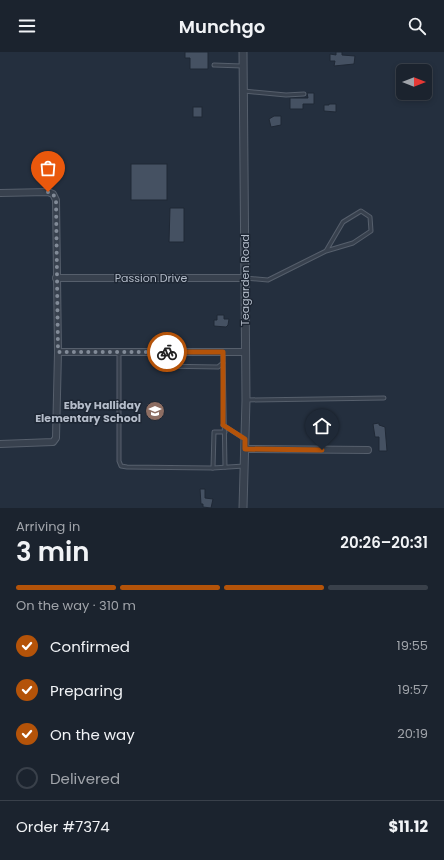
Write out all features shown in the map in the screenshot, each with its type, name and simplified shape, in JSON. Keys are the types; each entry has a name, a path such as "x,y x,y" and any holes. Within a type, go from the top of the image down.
{"street":[{"name":"Teagarden Road","path":"244,52 246,352 244,508"},
{"path":"0,192 48,192 53,194 56,200 58,352 57,432 53,442 0,444"},
{"name":"Passion Drive","path":"56,278 245,278"},
{"path":"58,352 246,352"},
{"path":"245,449 368,450"}],"lane":[{"path":"214,65 244,66"},
{"path":"244,91 286,95 304,94"},
{"path":"245,278 268,280 326,251 353,243 371,231 370,217 361,211 343,222 326,251"},
{"path":"119,352 119,461 121,466 213,468 244,466"},
{"path":"157,352 159,366 218,367 223,364"},
{"path":"223,352 223,425 226,432 225,467"},
{"path":"246,400 384,398"},
{"path":"223,425 245,439"},
{"path":"213,468 214,432 226,432"}],"building":[{"path":"185,52 208,52 208,69 190,69 190,58 185,58"},
{"path":"336,52 342,52 342,55 355,56 354,64 334,66 335,61 330,61 330,54 336,55"},
{"path":"307,93 314,93 314,104 303,104 303,109 290,109 290,98 308,98"},
{"path":"336,104 336,112 324,111 324,105"},
{"path":"193,107 202,107 202,117 193,117"},
{"path":"274,116 281,116 281,125 271,127 269,119"},
{"path":"131,164 167,164 167,200 131,200"},
{"path":"170,208 184,208 184,242 169,242"},
{"path":"217,315 224,315 224,319 229,319 226,327 214,326 214,320 217,320"},
{"path":"379,423 379,425 385,427 387,451 379,451 379,437 375,437 373,424"},
{"path":"200,489 205,489 205,498 213,499 211,508 203,507 203,504 201,504"}],"way so far":[{"path":"48,192 53,194 56,200 58,352 167,352"}],"place":[{"name":"Ebby Halliday Elementary School","path":"155,411"}],"route":[{"path":"167,352 223,352 223,425 245,439 245,449 322,450"}]}
